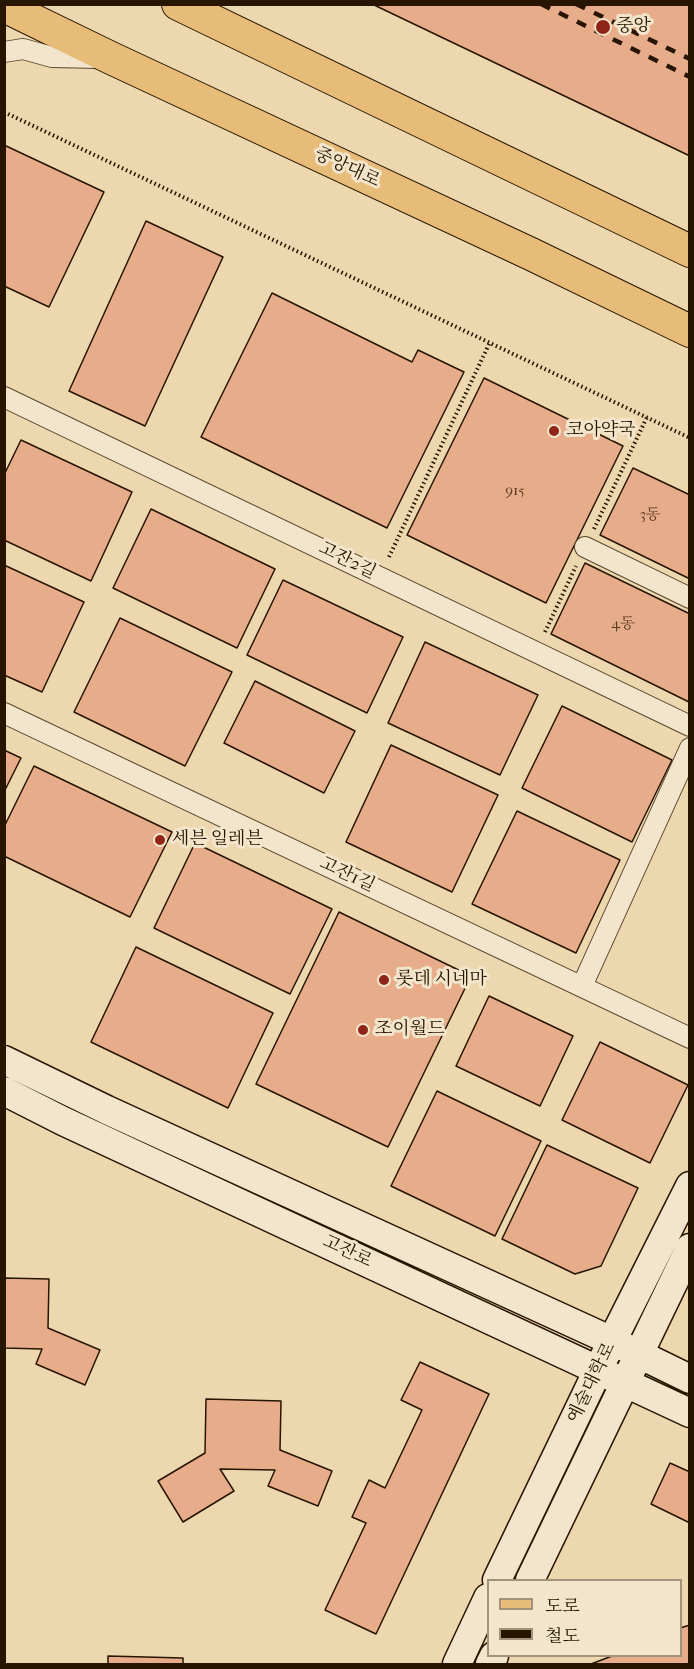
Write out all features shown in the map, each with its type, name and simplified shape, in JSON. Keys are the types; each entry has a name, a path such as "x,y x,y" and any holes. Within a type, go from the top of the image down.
{"main road":[{"path":"178,4 690,251"},
{"name":"중앙대로","path":"4,6 690,331"}],"street":[{"path":"4,52 23,49 52,57 111,58"},
{"name":"고잔2길","path":"7,404 379,577 690,726"},
{"path":"585,547 690,598"},
{"name":"고잔1길","path":"4,713 690,1038"},
{"path":"582,986 690,748"},
{"name":"고잔로","path":"4,1060 107,1110 639,1353 690,1379"},
{"name":"고잔로","path":"4,1091 63,1121 690,1413"},
{"name":"예술대학로","path":"498,1579 612,1341 690,1186"},
{"name":"예술대학로","path":"531,1579 690,1248"},
{"path":"457,1665 487,1602"}],"path":[{"path":"4,112 690,438"},
{"path":"379,577 490,342"}],"building":[{"path":"372,4 690,4 690,156"},
{"path":"4,145 104,192 49,307 4,286"},
{"path":"146,221 223,257 145,426 69,391"},
{"path":"272,293 412,362 418,350 464,372 387,528 201,437"},
{"path":"484,378 623,446 546,603 407,535"},
{"path":"21,440 132,492 91,581 4,540 4,475"},
{"path":"633,468 690,495 690,579 600,535"},
{"path":"151,509 275,569 237,648 113,588"},
{"path":"585,563 690,614 689,702 551,634"},
{"path":"4,565 84,602 42,692 4,675"},
{"path":"283,580 403,637 367,713 247,655"},
{"path":"120,618 232,672 185,766 74,712"},
{"path":"425,642 538,695 500,775 388,723"},
{"path":"255,681 355,731 324,793 224,743"},
{"path":"562,706 672,760 632,842 522,788"},
{"path":"391,745 498,795 452,892 346,842"},
{"path":"4,750 21,758 4,792"},
{"path":"34,766 172,832 130,917 4,856 4,827"},
{"path":"517,811 620,860 576,953 472,904"},
{"path":"195,843 332,909 290,994 154,928"},
{"name":"조이월드","path":"339,912 471,976 388,1147 256,1084"},
{"path":"136,947 273,1013 228,1108 91,1042"},
{"path":"489,996 573,1036 540,1106 456,1066"},
{"path":"600,1042 688,1085 650,1163 562,1120"},
{"path":"437,1091 541,1141 495,1236 391,1186"},
{"path":"547,1145 638,1188 601,1266 575,1274 502,1239"},
{"path":"4,1278 49,1279 48,1328 100,1350 85,1385 36,1364 42,1349 4,1348"},
{"path":"420,1362 489,1394 376,1634 325,1610 366,1523 352,1517 369,1480 385,1488 422,1410 401,1400"},
{"path":"206,1399 281,1401 280,1450 332,1471 318,1506 268,1486 275,1470 220,1469 234,1491 183,1522 158,1481 205,1453"},
{"path":"670,1463 690,1472 690,1523 651,1504"},
{"path":"690,1625 690,1664 591,1664 609,1657 682,1657 682,1627"},
{"path":"108,1656 183,1658 183,1664 108,1664"}],"railway":[{"path":"541,4 690,77"},
{"path":"576,4 690,59"}],"place":[{"name":"중앙","path":"603,27"},
{"name":"코아약국","path":"554,431"},
{"name":"세븐 일레븐","path":"160,840"},
{"name":"롯데 시네마","path":"384,980"},
{"name":"조이월드","path":"363,1030"}]}
